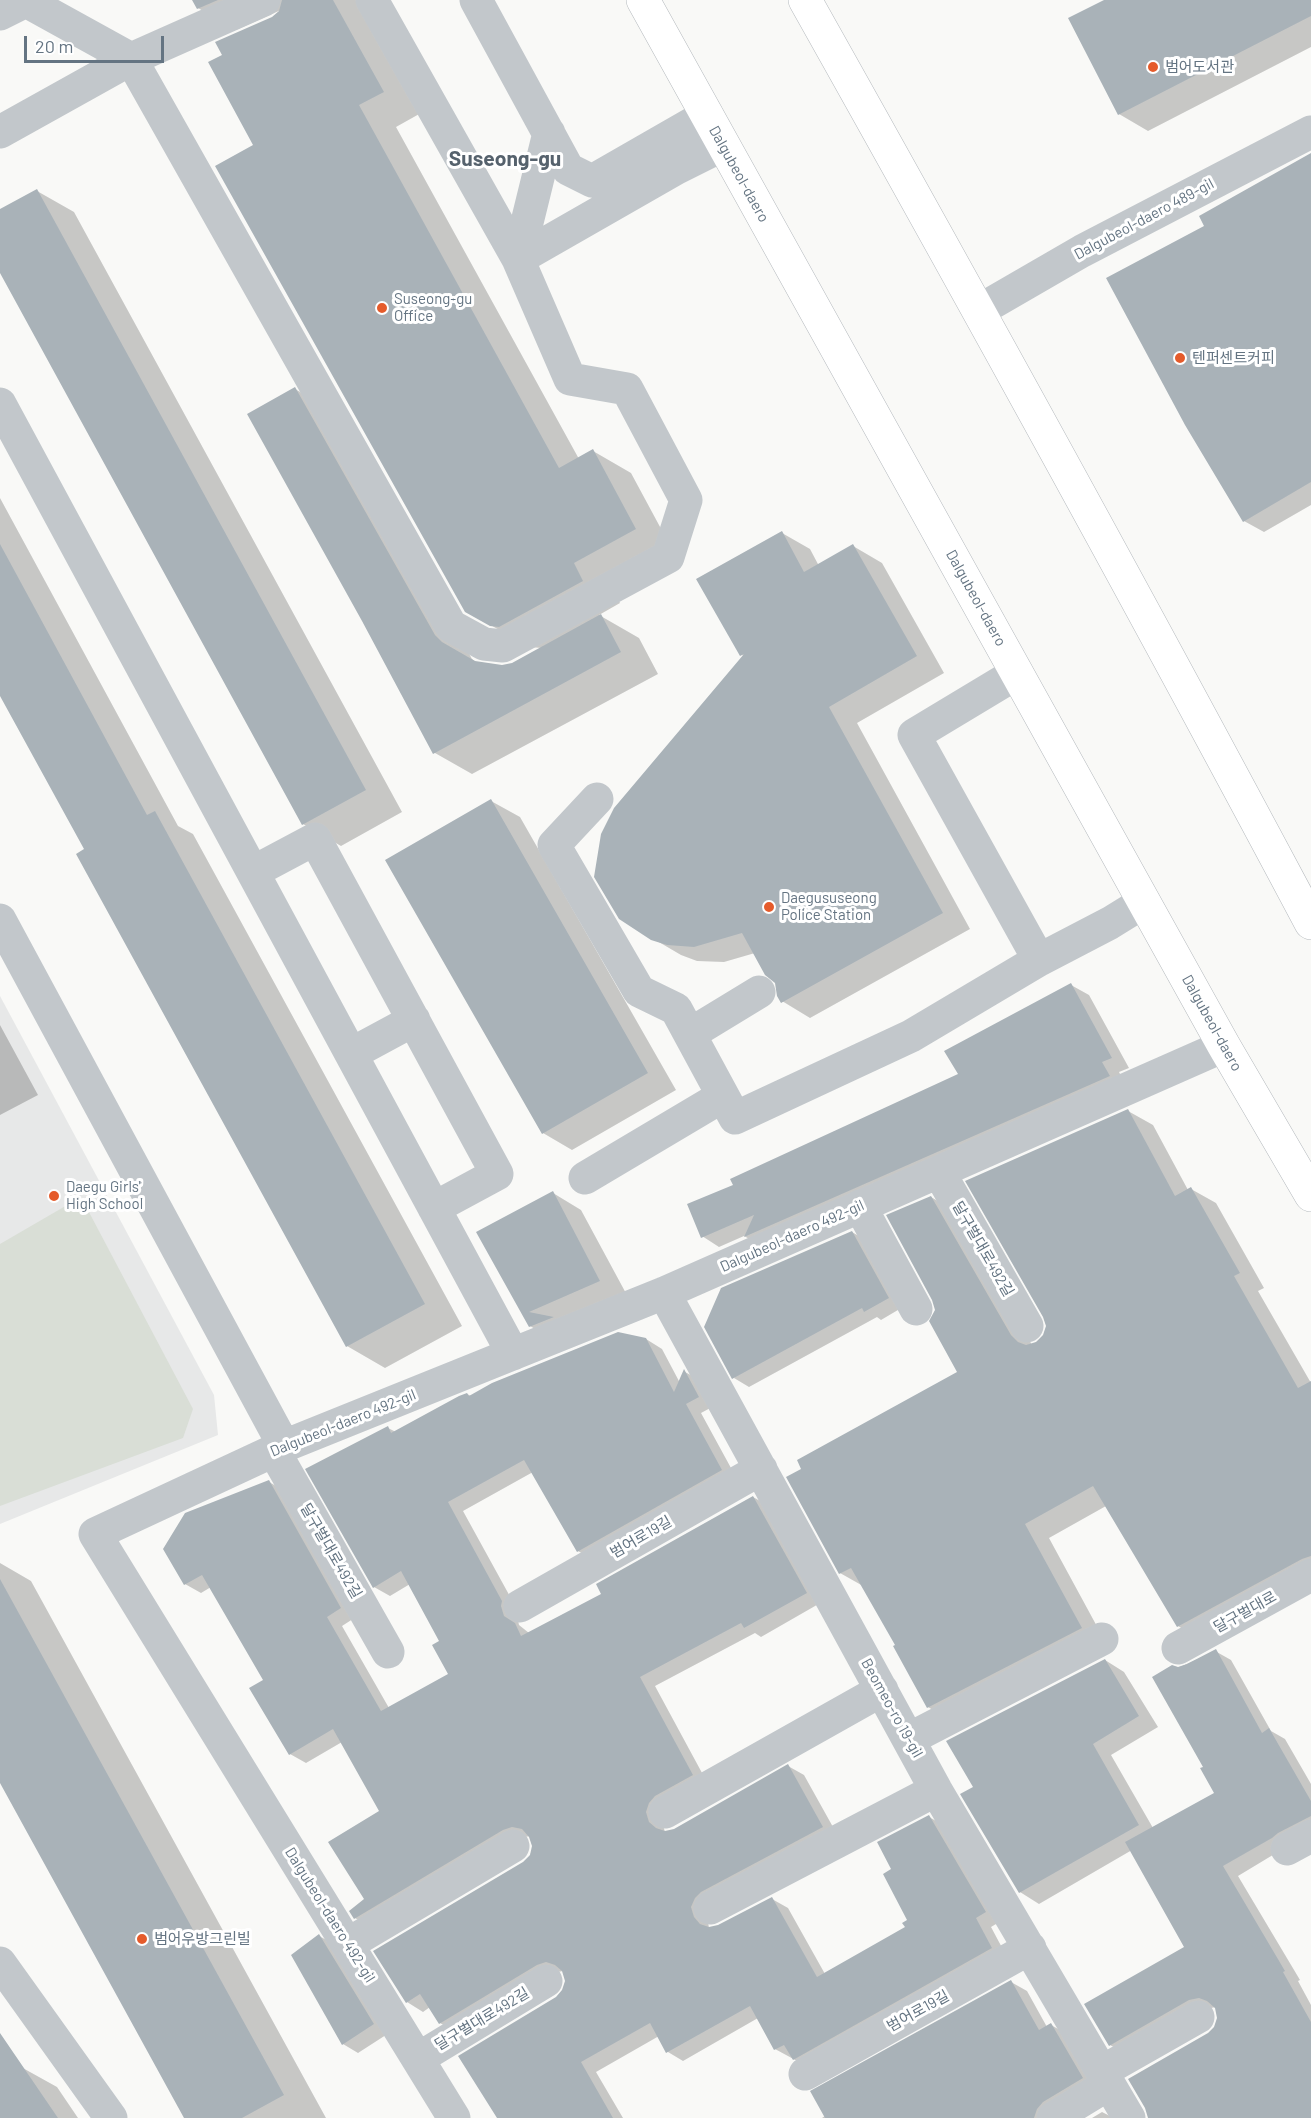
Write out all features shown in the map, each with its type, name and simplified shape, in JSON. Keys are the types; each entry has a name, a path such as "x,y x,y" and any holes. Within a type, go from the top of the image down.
{"main road":[{"name":"Dalgubeol-daero","path":"643,0 1224,1046 1311,1195"},
{"path":"805,0 980,310 1162,643 1311,923"}],"street":[{"path":"0,132 131,58 264,0"},
{"path":"0,14 26,1 131,58 451,626 484,644 503,646 668,557 686,500 627,389 570,379 518,259 372,0"},
{"path":"476,0 568,168 592,181 707,115"},
{"name":"Dalgubeol-daero 489-gil","path":"980,310 1082,251 1311,132"},
{"path":"518,259 549,134"},
{"path":"518,259 677,168 723,145"},
{"path":"0,404 513,1354"},
{"path":"1017,673 914,735 1039,960"},
{"path":"597,799 554,845 639,991 676,1009 735,1118 911,1036 1039,960 1110,923 1144,902"},
{"path":"253,872 315,839 414,1020 496,1174 434,1208"},
{"name":"달구벌대로492길","path":"0,920 388,1652"},
{"path":"690,1034 759,992"},
{"path":"351,1054 414,1020"},
{"name":"Dalgubeol-daero 492-gil","path":"454,2118 95,1534 279,1449 664,1293 1224,1046"},
{"path":"585,1178 723,1096"},
{"name":"달구벌대로492길","path":"939,1172 1027,1326"},
{"path":"860,1206 916,1309"},
{"name":"Beomeo-ro 19-gil","path":"664,1293 936,1790 1129,2118"},
{"name":"범어로19길","path":"520,1606 761,1468"},
{"name":"달구벌대로","path":"1178,1648 1311,1575"},
{"path":"909,1739 1102,1639"},
{"path":"665,1812 882,1690"},
{"path":"710,1908 936,1790"},
{"path":"348,1944 513,1846"},
{"name":"범어로19길","path":"805,2074 1030,1948"},
{"path":"0,1963 111,2118"},
{"name":"달구벌대로492길","path":"419,2058 546,1981"},
{"path":"1053,2118 1106,2077 1198,2017"}],"shaded area":[{"name":"Daegu Girls' High School","path":"0,996 214,1395 218,1435 0,1524"},
{"name":"Daegu Girls' High School","path":"81,1197 193,1409 183,1438 0,1506 0,1244"}],"building":[{"path":"192,0 218,0 197,9"},
{"name":"Suseong-gu Office","path":"282,0 333,0 384,92 359,105 559,468 593,449 636,529 574,563 583,581 499,627 490,626 465,612 215,166 253,145 208,62 222,55 215,42 272,17 279,11"},
{"name":"범어도서관","path":"1104,0 1311,0 1311,16 1118,115 1068,18"},
{"path":"1311,153 1311,482 1243,522 1185,425 1106,278 1204,226 1199,216"},
{"path":"37,189 366,790 302,825 0,273 0,209"},
{"path":"295,387 435,635 442,642 475,661 502,665 512,663 601,614 621,652 433,754 247,414"},
{"path":"782,531 804,572 853,544 917,656 829,707 943,913 781,1003 777,996 775,983 765,975 742,933 694,947 667,945 651,940 619,919 594,877 601,834 614,808 744,654 740,656 696,579"},
{"path":"0,544 147,815 155,811 425,1304 346,1347 76,854 84,849 0,696"},
{"path":"491,799 648,1073 542,1134 385,860"},
{"path":"1071,983 1112,1058 1102,1062 1110,1076 744,1237 754,1215 701,1238 687,1204 733,1185 730,1179 958,1074 944,1051"},
{"path":"1128,1109 1175,1196 1191,1187 1240,1273 1234,1276 1298,1388 1311,1381 1311,1556 1177,1627 1093,1486 1025,1524 1082,1628 927,1708 893,1646 895,1645 851,1568 839,1574 786,1477 801,1469 797,1460 957,1372 929,1321 935,1310 932,1300 886,1215 931,1196 1011,1335 1018,1342 1026,1345 1036,1342 1043,1335 1046,1326 1043,1317 965,1181"},
{"path":"553,1191 600,1281 529,1312 554,1317 529,1327 476,1232"},
{"path":"852,1231 889,1298 864,1312 862,1308 732,1379 704,1327 721,1288"},
{"path":"618,1332 646,1338 674,1392 684,1369 699,1397 686,1404 722,1470 577,1552 524,1460 448,1502 502,1601 504,1616 515,1623 521,1636 601,1594 596,1584 753,1496 807,1593 744,1628 741,1623 640,1677 693,1775 655,1796 646,1812 649,1822 656,1828 665,1831 674,1829 788,1764 823,1827 701,1892 691,1907 694,1917 700,1924 709,1927 718,1925 772,1897 817,1977 905,1927 902,1923 907,1920 883,1874 891,1869 877,1842 929,1815 986,1912 976,1918 992,1948 793,2060 784,2045 774,2050 750,2006 666,2053 650,2023 581,2062 613,2118 497,2118 458,2056 556,1997 565,1981 562,1971 546,1962 537,1965 439,2024 420,1994 406,2003 373,1951 523,1862 530,1855 532,1846 529,1837 522,1829 512,1827 503,1830 354,1919 349,1911 364,1899 328,1842 379,1811 333,1729 289,1755 249,1688 263,1680 202,1575 184,1585 163,1549 185,1513 269,1480 341,1608 327,1617 381,1711 448,1674 432,1645 439,1641 401,1571 373,1588 305,1469 388,1426 391,1433 459,1396 467,1393 469,1396 492,1383"},
{"name":"범어우방그린빌","path":"0,1579 284,2095 242,2118 184,2118 0,1783"},
{"path":"1216,1649 1262,1733 1269,1728 1311,1801 1311,1816 1223,1866 1285,1971 1283,1972 1311,2022 1311,2118 1148,2118 1145,2108 1128,2079 1208,2033 1214,2027 1217,2018 1215,2008 1199,1998 1189,2000 1109,2046 1084,2004 1184,1947 1125,1842 1214,1793 1200,1768 1203,1767 1152,1677 1172,1665 1178,1667 1187,1664"},
{"path":"1105,1659 1139,1716 1093,1744 1139,1825 1019,1893 960,1794 973,1787 946,1741"},
{"path":"319,1934 374,2024 342,2045 291,1955"},
{"path":"1011,1980 1039,2030 1051,2023 1083,2078 1043,2102 1034,2118 825,2118 810,2091"},
{"path":"0,2033 58,2118 0,2118"}],"place":[{"name":"범어도서관","path":"1153,67"},
{"name":"Suseong-gu Office","path":"382,308"},
{"name":"텐퍼센트커피","path":"1180,358"},
{"name":"Daegususeong Police Station","path":"769,907"},
{"name":"Daegu Girls' High School","path":"54,1196"},
{"name":"범어우방그린빌","path":"142,1939"}],"district":[{"name":"Suseong-gu","path":"505,159"}]}
